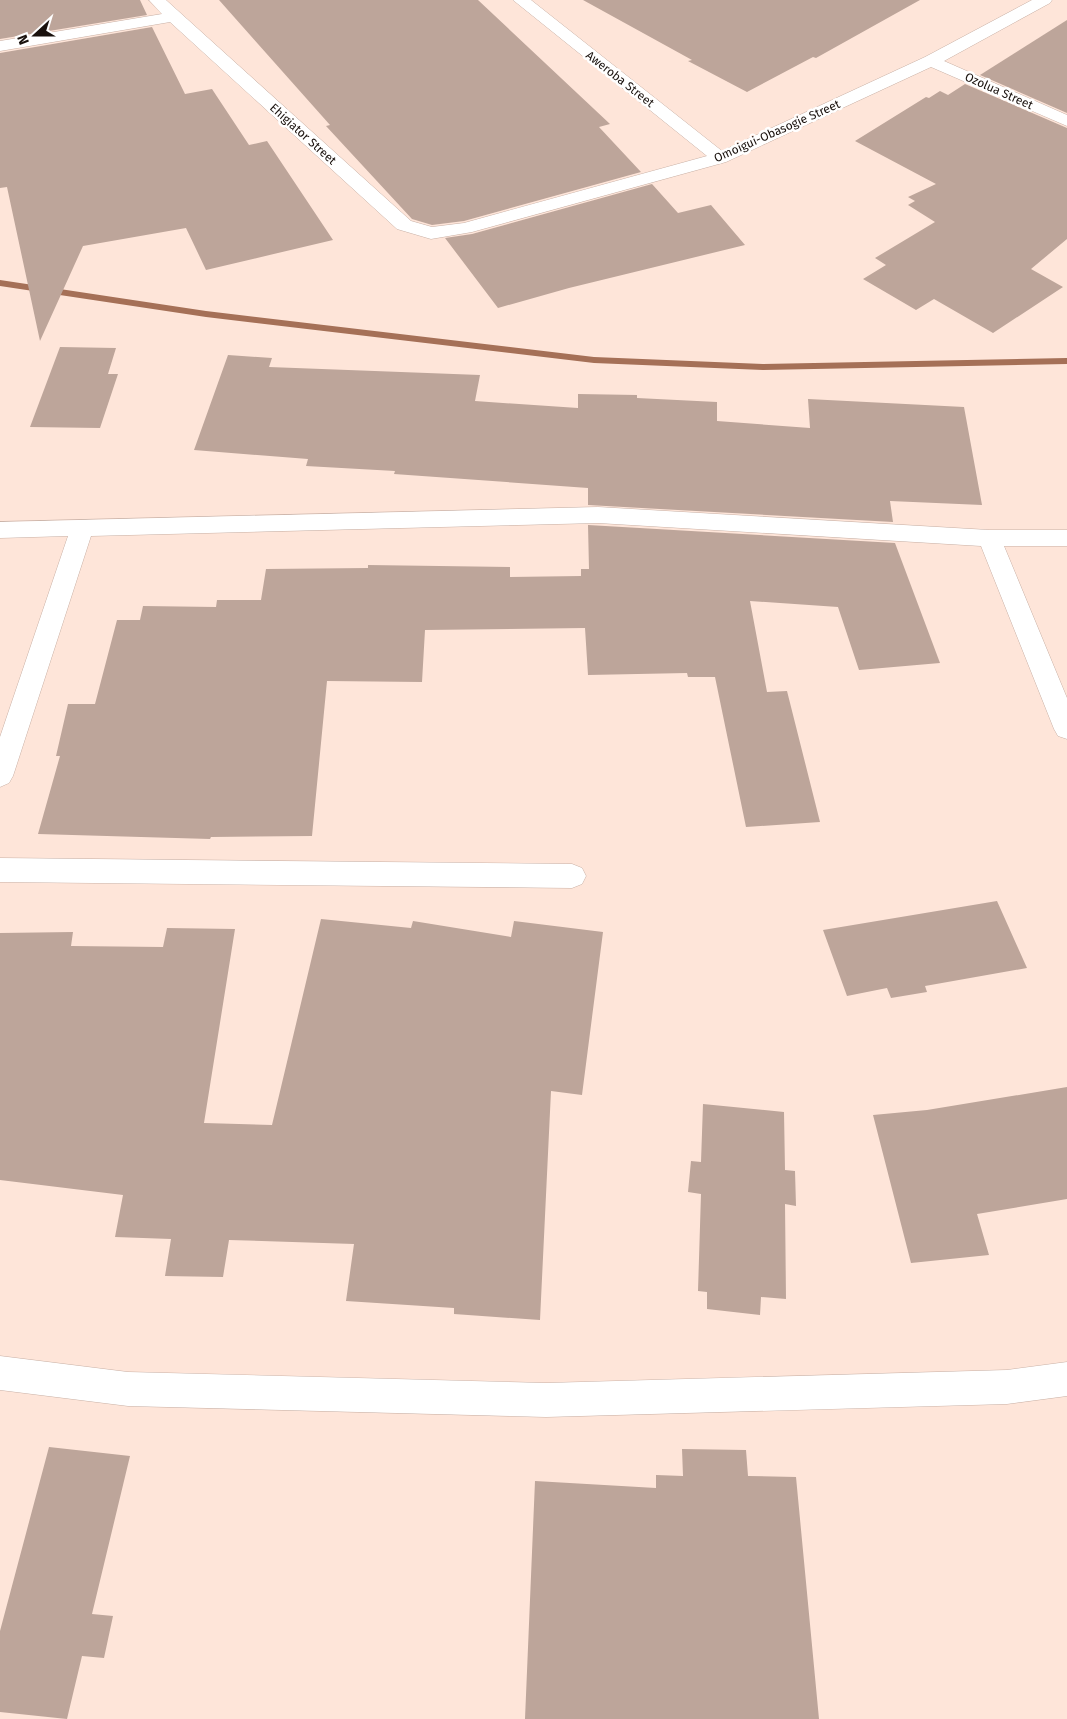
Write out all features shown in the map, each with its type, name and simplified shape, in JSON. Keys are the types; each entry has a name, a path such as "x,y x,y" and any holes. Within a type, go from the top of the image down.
{"street":[{"name":"Ehigiator Street","path":"158,0 173,16 404,225 431,233 465,228"},
{"name":"Aweroba Street","path":"521,0 720,158"},
{"name":"Omoigui-Obasogie Street","path":"465,228 720,158 931,61 1044,0"},
{"path":"0,46 173,16"},
{"name":"Ozolua Street","path":"931,61 1067,121"},
{"path":"0,530 598,515 989,538 1067,538"},
{"path":"0,776 82,529"},
{"path":"989,538 1067,729"},
{"path":"0,870 572,876"},
{"path":"0,1373 128,1389 546,1400 1006,1387 1067,1379"}],"building":[{"path":"0,0 140,0 147,15 0,39"},
{"path":"219,0 478,0 610,124 599,127 641,172 464,221 432,225 412,219 326,126 330,125"},
{"path":"583,0 920,0 816,58 813,57 747,92 688,61 692,60"},
{"path":"1067,20 1067,113 980,75"},
{"path":"152,27 185,94 212,89 249,145 267,141 333,240 206,270 186,228 83,246 40,341 7,187 0,188 0,53"},
{"path":"965,84 1067,128 1067,239 1031,269 1063,287 993,333 934,299 916,310 863,279 886,265 875,258 935,222 908,205 915,201 908,197 936,184 855,141 926,97 929,98 940,91 948,95"},
{"path":"652,184 678,213 711,205 745,245 569,288 498,308 445,238 472,234"},
{"path":"60,347 116,348 108,374 118,374 100,428 30,427"},
{"path":"228,355 272,358 269,367 480,375 475,401 578,408 578,394 637,395 637,398 717,402 717,421 810,428 808,399 964,407 982,505 890,501 893,522 588,505 588,488 394,474 395,471 306,466 308,459 194,450"},
{"path":"588,525 895,543 940,663 859,670 838,607 750,601 767,692 787,691 820,822 746,827 715,677 688,677 687,673 588,675 585,628 425,630 422,682 327,681 312,836 211,837 210,839 38,834 60,756 56,756 68,704 95,704 117,620 140,620 143,606 216,607 217,600 261,600 266,569 368,568 368,565 510,567 510,577 581,576 581,569 589,569"},
{"path":"997,901 1027,968 925,986 927,992 891,998 887,988 847,996 823,930"},
{"path":"321,919 411,928 413,921 511,937 514,921 603,932 582,1095 551,1091 540,1320 454,1314 454,1308 346,1301 354,1244 229,1240 223,1277 165,1276 171,1239 115,1237 123,1195 0,1180 0,933 73,932 71,946 163,947 167,928 235,929 204,1123 272,1125"},
{"path":"1067,1087 1067,1199 977,1214 989,1255 911,1263 873,1115 927,1110"},
{"path":"703,1104 784,1112 785,1170 795,1171 796,1206 785,1204 786,1299 761,1297 760,1315 707,1309 707,1292 698,1291 701,1194 688,1192 691,1161 701,1162"},
{"path":"49,1447 130,1456 92,1614 113,1616 104,1658 82,1656 67,1719 0,1712 0,1631"},
{"path":"682,1449 746,1450 748,1476 796,1477 819,1719 525,1719 535,1481 656,1488 656,1475 683,1476"}],"waterway":[{"path":"0,283 206,314 594,360 763,367 1067,361"}]}
